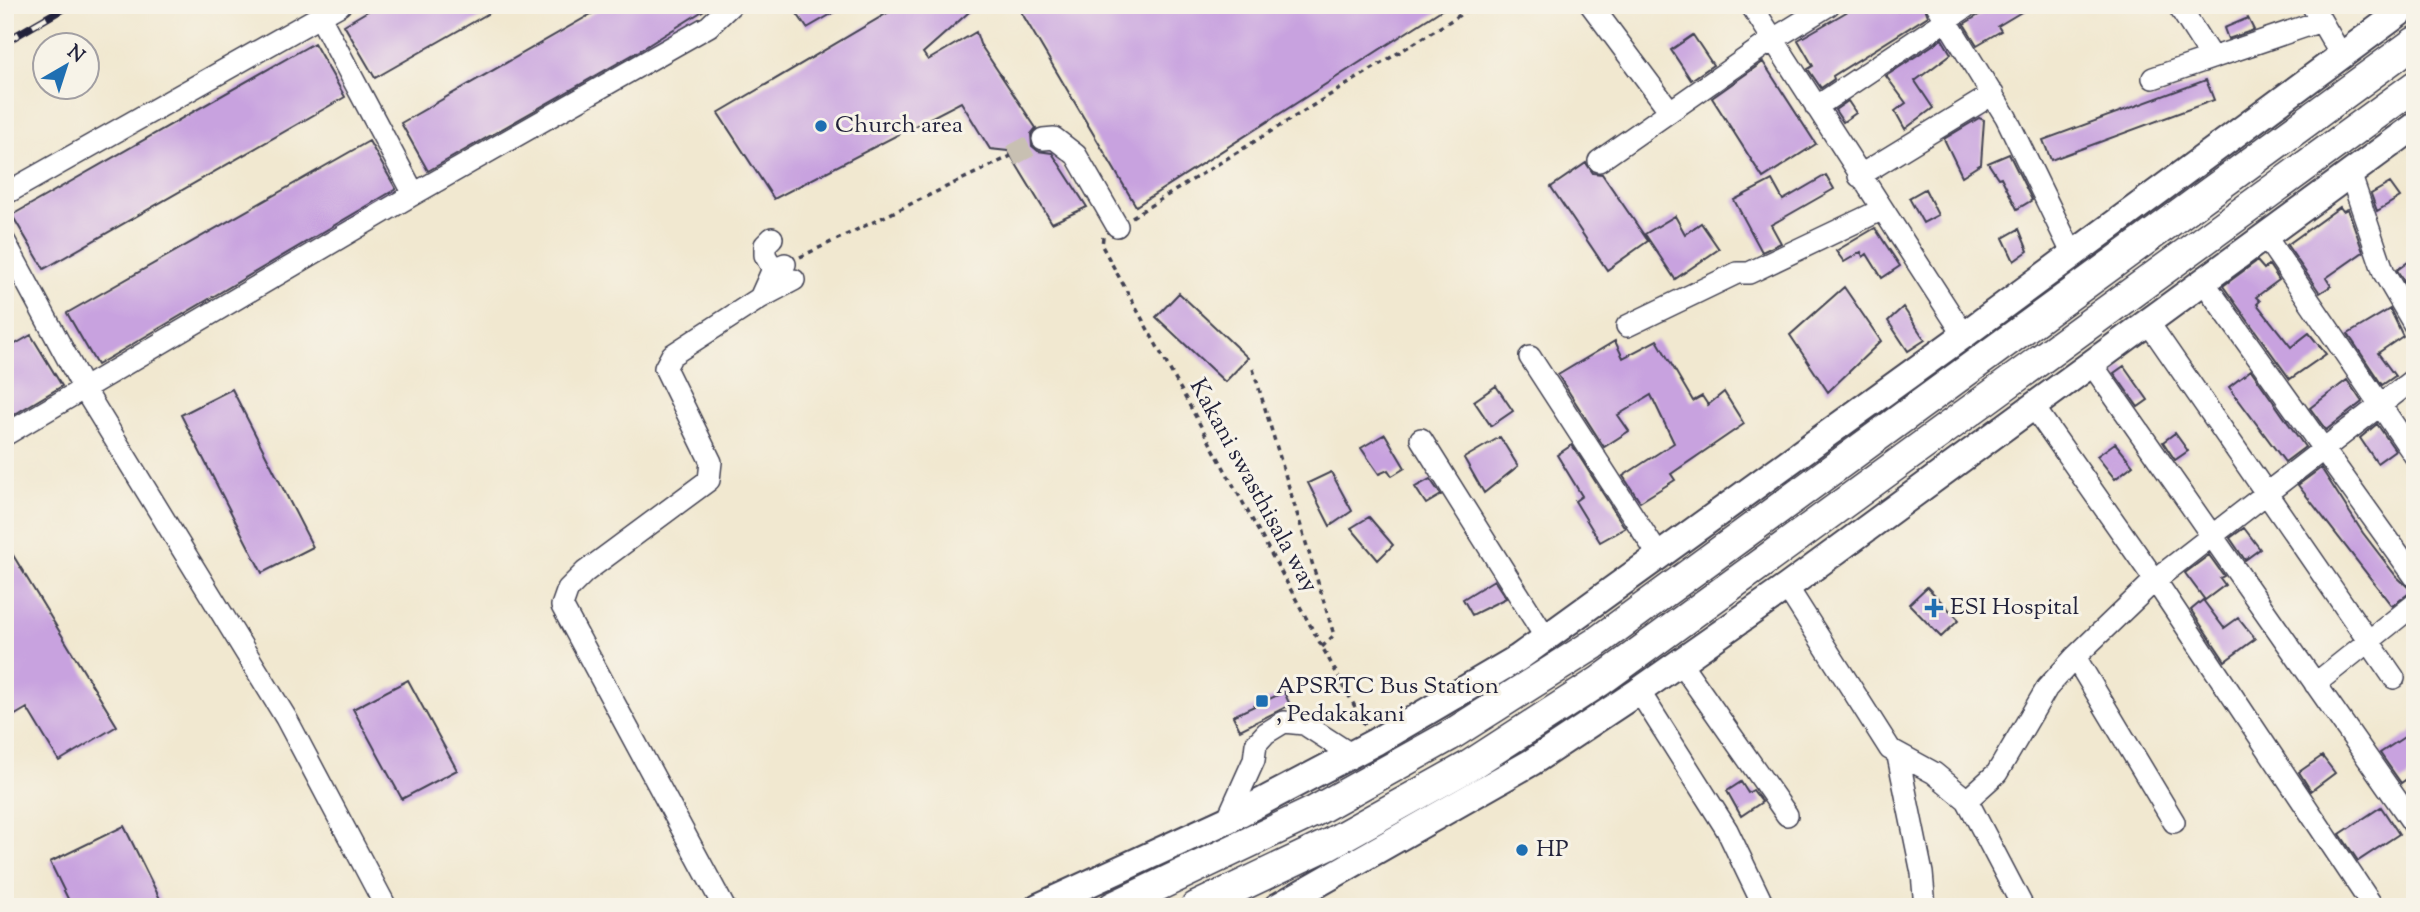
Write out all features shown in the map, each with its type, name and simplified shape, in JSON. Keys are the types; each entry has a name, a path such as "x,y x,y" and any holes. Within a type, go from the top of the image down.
{"highway":[{"path":"1113,907 1313,812 1449,736 1594,644 2415,42"},
{"path":"1195,907 1329,844 1467,767 1600,681 2415,86"}],"main road":[{"path":"1038,907 1227,820 1364,749 1518,658 1964,335 2410,5"},
{"path":"1277,907 1532,762 1639,691 1787,587 2415,126"}],"street":[{"path":"5,194 340,5"},
{"path":"5,435 414,194 709,26 731,5"},
{"path":"1751,5 1964,335"},
{"path":"1599,160 1668,108 1829,5"},
{"path":"1816,107 1942,13 1969,5"},
{"path":"2178,5 2213,58"},
{"path":"1593,7 1668,108"},
{"path":"1942,13 1993,94 2072,253"},
{"path":"2153,78 2213,58 2317,13 2341,55"},
{"path":"320,17 414,194"},
{"path":"1860,176 1993,94"},
{"path":"1042,139 1054,138 1076,155 1117,226"},
{"path":"2350,173 2384,273 2415,326"},
{"path":"1627,326 1737,272 1749,273 1881,210"},
{"path":"2265,236 2379,407 2415,456"},
{"path":"724,907 562,606 568,589 585,572 709,480 711,462 665,368 672,355 760,298 784,271 765,256 765,245 772,238"},
{"path":"5,242 84,389 286,718 386,907"},
{"path":"2203,281 2326,449 2415,577"},
{"path":"2148,322 2394,678"},
{"path":"1530,357 1659,556"},
{"path":"2091,363 2415,826"},
{"path":"1967,800 1997,773 2048,688 2075,657 2155,580 2415,378"},
{"path":"2033,406 2155,580 2373,907"},
{"path":"1421,439 1546,638"},
{"path":"1787,587 1885,743 1898,756 1934,773 1967,800 2023,907"},
{"path":"2315,684 2415,604"},
{"path":"2075,657 2174,822"},
{"path":"1680,662 1787,815"},
{"path":"1639,691 1727,830 1763,905"},
{"path":"1227,820 1254,760 1256,744 1266,733 1284,722 1304,724 1364,749"},
{"path":"1898,756 1922,873 1925,907"}],"path":[{"path":"1117,226 1476,5"},
{"path":"784,271 1011,156"},
{"name":"Kakani swasthisala way","path":"1117,226 1103,236 1102,246 1321,648 1364,749"},
{"path":"1253,369 1334,635 1321,648"}],"building":[{"path":"378,5 503,5 375,78 344,25"},
{"path":"607,5 712,5 639,51 428,171 401,123"},
{"path":"791,5 847,5 807,28"},
{"name":"Church area","path":"901,5 977,5 923,53 928,60 976,32 980,44 1036,128 1031,134 1032,146 1038,151 1052,153 1087,207 1052,223 1008,151 990,149 961,102 774,199 718,113"},
{"path":"1017,5 1449,5 1136,206"},
{"path":"1844,5 1895,5 1898,11 1908,5 1924,5 1928,16 1833,76 1834,79 1821,88 1808,69 1813,66 1798,40 1848,11"},
{"path":"1995,5 2033,5 1998,26 2001,31 1977,45 1964,24"},
{"path":"2248,18 2254,30 2228,39 2224,28"},
{"path":"1693,35 1713,65 1691,80 1671,50"},
{"path":"1942,39 1951,54 1915,81 1933,108 1905,129 1895,111 1906,103 1886,76"},
{"path":"314,43 345,97 44,269 12,215"},
{"path":"1763,62 1816,144 1763,178 1712,98"},
{"path":"2206,80 2214,100 2051,160 2043,140"},
{"path":"1848,101 1856,113 1843,122 1835,110"},
{"path":"1979,118 1984,120 1981,164 1962,176 1944,139"},
{"path":"369,141 396,189 97,365 67,313"},
{"path":"2009,154 2032,200 2017,209 2001,177 1998,178 1988,163"},
{"path":"1586,163 1593,173 1602,174 1648,241 1607,270 1551,187"},
{"path":"1826,175 1834,189 1771,225 1781,243 1762,252 1734,200 1772,180 1783,200"},
{"path":"2390,183 2400,197 2377,211 2371,194"},
{"path":"1925,189 1938,215 1923,223 1909,198"},
{"path":"2340,207 2343,211 2348,209 2363,252 2326,278 2331,286 2320,293 2287,245"},
{"path":"1675,216 1685,234 1701,223 1719,249 1675,279 1645,234"},
{"path":"1875,228 1900,266 1882,278 1867,254 1863,257 1861,252 1844,262 1836,251"},
{"path":"2019,229 2028,251 2014,261 2003,238"},
{"path":"2415,257 2415,300 2397,270"},
{"path":"2257,261 2264,269 2269,265 2279,280 2256,297 2260,301 2257,304 2291,347 2309,333 2326,354 2290,379 2223,286"},
{"path":"1844,287 1881,341 1828,392 1790,335"},
{"path":"1179,293 1248,358 1225,382 1156,317"},
{"path":"1903,307 1925,340 1908,351 1888,321"},
{"path":"2390,309 2403,336 2378,353 2395,376 2382,385 2348,334"},
{"path":"31,335 62,386 5,420 5,350"},
{"path":"1657,340 1693,401 1702,396 1708,405 1724,392 1744,424 1671,474 1675,480 1640,502 1623,476 1674,443 1651,395 1618,415 1629,431 1604,447 1558,375 1615,341 1623,358"},
{"path":"2124,366 2148,400 2138,407 2114,373"},
{"path":"2251,370 2305,447 2285,462 2229,387"},
{"path":"2347,380 2362,402 2326,430 2310,408"},
{"path":"1496,386 1513,411 1491,426 1474,401"},
{"path":"232,389 313,547 262,573 181,415"},
{"path":"2377,424 2395,450 2377,463 2360,438"},
{"path":"2175,433 2188,451 2175,460 2163,442"},
{"path":"1385,434 1405,468 1392,476 1388,470 1379,474 1361,448"},
{"path":"1500,437 1518,466 1484,493 1464,458"},
{"path":"2115,443 2133,465 2115,479 2097,456"},
{"path":"1572,445 1625,528 1600,542 1575,501 1582,496 1557,455"},
{"path":"2321,468 2363,533 2396,576 2412,591 2392,606 2298,485"},
{"path":"1331,472 1352,511 1330,526 1308,483"},
{"path":"1430,479 1441,495 1426,504 1415,487"},
{"path":"1369,517 1393,545 1378,560 1351,528"},
{"path":"2244,528 2260,549 2245,560 2230,538"},
{"path":"5,542 117,726 59,761 27,708 5,721"},
{"path":"2209,555 2224,576 2220,578 2225,585 2205,600 2185,573"},
{"path":"1494,580 1506,598 1472,615 1463,599"},
{"path":"1927,587 1959,620 1941,637 1909,604"},
{"path":"2203,600 2224,628 2238,618 2255,639 2225,661 2191,610"},
{"path":"408,680 457,770 402,799 353,709"},
{"path":"1284,692 1290,705 1240,730 1233,716"},
{"path":"2415,730 2415,773 2401,783 2380,753"},
{"path":"2322,756 2335,773 2311,791 2299,772"},
{"path":"1741,782 1748,793 1753,790 1762,802 1741,816 1727,791"},
{"path":"2381,807 2399,834 2358,861 2340,834"},
{"path":"124,826 164,907 72,907 50,862"}],"tunnel":[{"path":"1011,156 1043,139"}],"railway":[{"path":"5,10 13,5"},
{"path":"5,42 69,5"}],"place":[{"name":"Church area","path":"821,126"},
{"name":"ESI Hospital","path":"1934,608"},
{"name":"APSRTC Bus Station , Pedakakani","path":"1262,701"},
{"name":"HP","path":"1522,850"}]}
